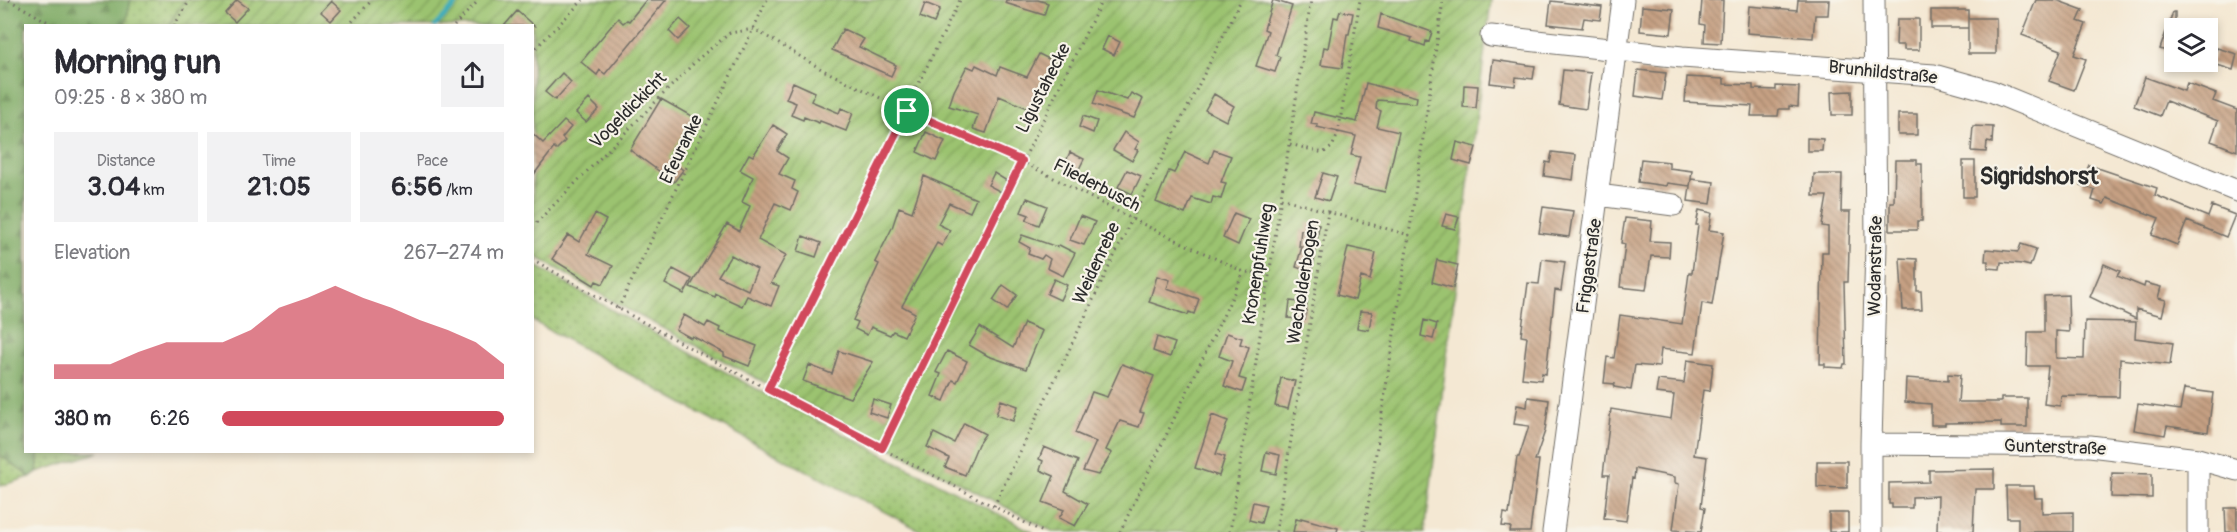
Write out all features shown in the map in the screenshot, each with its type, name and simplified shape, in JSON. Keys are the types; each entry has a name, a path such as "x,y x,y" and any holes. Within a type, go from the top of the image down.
{"street":[{"name":"Friggastraße","path":"1553,532 1623,0"},
{"name":"Wodanstraße","path":"1871,532 1876,245 1874,0"},
{"name":"Brunhildstraße","path":"1491,36 1617,51 1934,75 1991,91 2237,191"},
{"path":"1598,195 1674,205"},
{"name":"Gunterstraße","path":"1871,444 2090,446 2198,459 2237,470"},
{"path":"2198,459 2198,532"}],"path":[{"path":"9,0 51,24"},
{"path":"175,24 190,0"},
{"path":"350,24 372,0"},
{"path":"456,24 479,0"},
{"path":"534,50 583,0"},
{"name":"Efeuranke","path":"618,309 767,0"},
{"path":"768,389 960,0"},
{"name":"Ligustahecke","path":"882,448 1102,0"},
{"name":"Weidenrebe","path":"994,506 1240,0"},
{"name":"Kronenpfuhlweg","path":"1230,532 1311,0"},
{"path":"1290,144 1323,153 1332,147 1338,134 1360,0"},
{"path":"1364,532 1443,0"},
{"name":"Fliederbusch","path":"754,29 823,70 907,111 1022,161 1132,219 1244,272 1270,274"},
{"name":"Vogeldickicht","path":"534,225 699,58 730,33 754,29"},
{"path":"1281,198 1328,212"},
{"name":"Wacholderbogen","path":"1276,532 1328,212 1409,235"},
{"path":"534,260 618,309 1043,532"},
{"path":"1120,532 1244,272"}],"green space":[{"path":"0,0 131,0 125,24 24,24 24,453 39,453 37,472 30,477 0,455"},
{"path":"131,0 185,0 169,24 125,24"},
{"path":"185,0 1491,0 1425,532 1054,532 773,387 623,307 534,256 534,24 169,24"},
{"path":"534,265 617,313 766,394 1033,532 923,532 769,451 534,322"},
{"path":"39,453 96,453 37,472"},
{"path":"0,455 30,477 0,486"}],"building":[{"path":"237,0 248,8 235,22 225,13"},
{"path":"646,0 666,0 605,74 600,70 597,75 581,62 618,18 623,23 629,21"},
{"path":"1006,0 1038,0 1048,3 1044,15 1005,3"},
{"path":"1273,0 1292,6 1276,55 1280,57 1275,72 1256,66 1268,31 1264,29"},
{"path":"1702,0 1723,0 1721,43 1704,42 1705,25 1700,24"},
{"path":"1798,0 1829,0 1828,15 1815,15 1813,38 1747,33 1749,6 1797,10"},
{"path":"2036,0 2056,0 2083,10 2078,21 2086,24 2074,55 2086,59 2074,90 2049,81 2061,50 2022,35"},
{"path":"331,1 341,10 331,21 321,12"},
{"path":"1551,1 1602,7 1600,20 1584,18 1582,28 1548,24"},
{"path":"925,3 940,9 934,23 920,17"},
{"path":"1642,6 1674,9 1671,34 1640,31"},
{"path":"1931,10 1968,10 1968,28 1931,28"},
{"path":"517,11 532,24 506,24"},
{"path":"1340,11 1353,13 1342,68 1321,65 1324,47 1328,48 1334,17 1338,18"},
{"path":"1381,14 1432,32 1429,42 1426,41 1425,46 1411,41 1412,38 1378,28"},
{"path":"1968,18 1996,18 1996,54 1968,54"},
{"path":"680,19 690,28 678,40 669,31"},
{"path":"1897,19 1919,19 1919,50 1904,50 1904,45 1896,45"},
{"path":"843,29 864,39 859,47 896,65 891,76 832,50"},
{"path":"1108,36 1120,42 1114,55 1102,49"},
{"path":"2164,38 2164,50 2160,49"},
{"path":"2218,48 2237,54 2233,70 2218,65"},
{"path":"1039,54 1055,62 1046,78 1044,77 1030,109 999,96 986,133 973,129 978,115 949,106 967,66 974,69 976,65 997,75 1000,67 1027,77"},
{"path":"1493,60 1535,66 1533,79 1516,77 1515,86 1490,83"},
{"path":"1563,70 1591,73 1586,109 1559,105"},
{"path":"1638,70 1666,73 1662,100 1635,96"},
{"path":"562,73 571,82 555,100 545,92"},
{"path":"1687,77 1724,79 1724,84 1753,85 1753,89 1776,90 1776,86 1799,87 1798,107 1789,106 1789,109 1779,109 1778,116 1751,116 1752,106 1685,102"},
{"path":"2145,77 2184,91 2187,83 2216,94 2213,101 2237,110 2237,151 2211,141 2218,121 2166,101 2160,116 2134,106"},
{"path":"793,82 815,92 811,101 839,113 841,108 853,113 846,131 820,121 819,123 804,117 803,120 791,115 796,103 786,99"},
{"path":"1366,83 1417,97 1416,103 1377,100 1376,109 1381,111 1377,127 1399,132 1385,192 1353,185 1360,157 1351,155 1356,136 1311,124 1314,112 1357,122"},
{"path":"1464,85 1478,86 1476,108 1463,107"},
{"path":"1098,90 1127,100 1131,93 1143,99 1134,118 1093,104"},
{"path":"1852,91 1852,115 1832,115 1831,92"},
{"path":"1214,94 1234,106 1226,121 1205,110"},
{"path":"589,99 599,109 586,122 576,113"},
{"path":"661,99 693,117 669,159 683,170 674,182 630,150"},
{"path":"1898,114 1917,114 1917,135 1898,135"},
{"path":"1083,116 1097,121 1093,133 1079,127"},
{"path":"564,121 571,127 562,138 565,141 556,150 554,148 534,174 534,135 543,143"},
{"path":"773,125 787,134 777,151 788,158 779,174 795,181 792,189 798,192 791,210 775,203 758,240 786,255 771,283 779,286 771,306 747,296 742,306 716,294 715,297 690,287 727,224 739,231 750,206 742,202 753,177 740,170 749,154 753,156","holes":["731,255 757,269 748,290 718,276"]},
{"path":"1973,126 1993,127 1992,143 1987,142 1986,152 1971,151"},
{"path":"926,132 945,141 936,161 917,152"},
{"path":"1124,132 1139,142 1135,149 1138,150 1132,161 1113,150"},
{"path":"1807,138 1823,139 1822,151 1807,151"},
{"path":"1457,142 1476,147 1471,165 1453,160"},
{"path":"1214,150 1231,156 1221,182 1226,183 1221,199 1213,197 1211,204 1192,198 1185,214 1156,202 1169,171 1174,173 1185,152 1209,163"},
{"path":"1070,152 1084,159 1077,173 1064,166"},
{"path":"1552,152 1576,155 1573,180 1544,176 1546,162 1550,163"},
{"path":"1641,159 1669,162 1669,168 1692,171 1690,186 1667,183 1666,186 1638,182"},
{"path":"1895,160 1917,160 1917,164 1922,164 1922,221 1917,221 1917,230 1890,230 1890,202 1894,202"},
{"path":"1963,161 1975,161 1975,197 1963,197"},
{"path":"2089,165 2157,188 2155,195 2208,217 2212,206 2235,215 2226,237 2187,221 2177,245 2152,235 2159,218 2107,198 2104,204 2092,200 2095,190 2081,185"},
{"path":"1127,170 1141,176 1132,194 1118,187"},
{"path":"994,173 1007,181 1001,192 988,185"},
{"path":"1323,173 1337,177 1329,201 1315,197"},
{"path":"1814,174 1842,174 1841,212 1850,212 1848,282 1844,282 1846,364 1843,368 1825,367 1825,364 1820,364 1822,252 1828,252 1828,227 1822,226 1827,196 1813,196"},
{"path":"924,176 976,199 970,212 949,203 938,224 950,230 942,246 937,243 902,306 915,313 904,336 893,331 890,335 871,327 867,335 855,329 858,322 853,320 879,264 875,262 892,228 899,207 912,212"},
{"path":"1691,179 1714,182 1711,204 1688,201"},
{"path":"1027,198 1047,206 1039,225 1026,220 1029,215 1021,212"},
{"path":"1543,207 1573,211 1569,237 1539,233"},
{"path":"1699,210 1712,213 1709,230 1724,232 1712,305 1702,303 1695,353 1661,349 1659,367 1635,365 1631,390 1604,383 1607,357 1614,358 1620,315 1682,324 1689,273 1692,273"},
{"path":"1234,213 1249,219 1238,245 1223,238"},
{"path":"595,214 606,220 588,254 613,266 603,284 596,281 594,285 552,259 568,235 579,242"},
{"path":"1446,214 1459,217 1455,229 1442,226"},
{"path":"1080,216 1095,222 1084,245 1070,240"},
{"path":"1625,218 1652,221 1650,241 1670,242 1669,257 1651,256 1646,290 1620,287 1625,244 1621,243"},
{"path":"1306,223 1319,225 1311,272 1296,267 1302,247 1299,247 1301,230 1306,230"},
{"path":"1022,235 1057,247 1059,245 1075,253 1063,276 1047,268 1050,259 1044,255 1041,259 1028,254 1030,248 1019,242"},
{"path":"803,236 821,243 816,257 798,251"},
{"path":"2021,244 2036,249 2030,266 2001,262 2000,269 1988,268 1988,261 1985,261 1986,249 2018,252"},
{"path":"1348,247 1376,253 1370,280 1361,277 1355,300 1337,295"},
{"path":"1900,258 1917,259 1917,291 1921,291 1922,310 1903,310"},
{"path":"1542,259 1565,262 1561,291 1555,290 1546,374 1542,373 1541,380 1522,378 1527,337 1521,336 1528,283 1539,284"},
{"path":"1437,260 1458,265 1453,288 1432,282"},
{"path":"2104,264 2120,271 2117,276 2144,287 2145,283 2161,287 2158,298 2166,300 2162,316 2136,309 2136,319 2090,297"},
{"path":"673,269 692,279 684,294 665,284"},
{"path":"1157,276 1170,280 1167,288 1199,299 1194,314 1189,312 1188,315 1149,302"},
{"path":"1054,279 1067,285 1060,300 1047,294"},
{"path":"1003,285 1017,295 1007,310 993,300"},
{"path":"2068,295 2069,332 2056,331 2056,358 2084,359 2085,321 2136,322 2135,338 2173,343 2170,365 2120,359 2119,397 2061,396 2060,406 2044,404 2048,366 2027,366 2028,332 2044,332 2044,296"},
{"path":"1290,301 1307,303 1305,320 1288,318"},
{"path":"1360,311 1372,312 1369,330 1357,328"},
{"path":"684,315 705,327 708,322 720,328 719,331 757,346 749,366 724,356 724,353 676,330"},
{"path":"1424,320 1437,324 1433,339 1421,336"},
{"path":"1024,323 1042,331 1026,369 988,356 969,345 980,327 1013,348"},
{"path":"1227,333 1242,338 1240,344 1249,347 1239,378 1246,380 1242,392 1224,386 1232,361 1219,356"},
{"path":"1157,337 1175,343 1170,357 1153,351"},
{"path":"839,351 873,362 850,398 803,381 809,365 832,374"},
{"path":"947,351 967,361 957,382 953,380 944,401 932,396 941,374 936,372"},
{"path":"1687,360 1713,364 1710,391 1703,390 1694,455 1707,457 1701,507 1705,508 1701,532 1673,530 1679,484 1675,483 1675,477 1635,469 1626,521 1604,518 1609,475 1603,475 1611,409 1671,419 1674,395 1656,393 1658,380 1684,383"},
{"path":"1122,364 1154,376 1140,412 1144,413 1139,427 1120,421 1106,450 1112,453 1098,475 1083,471 1096,442 1075,433 1092,392 1107,397"},
{"path":"1948,374 1960,375 1958,402 2001,402 2001,398 2027,398 2027,427 2001,427 2001,422 1931,425 1931,404 1905,402 1906,378 1948,381"},
{"path":"1281,378 1295,381 1288,409 1275,406"},
{"path":"2184,389 2213,393 2208,432 2167,426 2165,435 2134,430 2138,404 2180,410"},
{"path":"1528,397 1549,400 1545,431 1535,460 1539,460 1530,532 1510,532 1511,527 1502,526 1504,513 1509,514 1517,457 1519,457 1529,426 1514,424 1517,405 1527,407"},
{"path":"873,399 891,405 887,418 869,412"},
{"path":"1001,400 1018,406 1013,421 996,415"},
{"path":"1212,415 1228,421 1216,454 1225,457 1219,476 1195,468"},
{"path":"964,423 985,434 978,444 965,475 945,467 949,458 927,447 934,433 954,443"},
{"path":"1044,447 1078,461 1065,491 1088,504 1075,526 1059,518 1064,510 1043,502 1054,476 1040,470 1043,461 1039,459"},
{"path":"1266,452 1280,455 1276,474 1262,471"},
{"path":"1817,461 1847,461 1847,488 1817,487"},
{"path":"1994,469 1994,489 1975,489 1973,532 1937,531 1938,496 1912,497 1912,508 1892,508 1892,504 1889,504 1889,483 1929,482 1929,470"},
{"path":"2112,473 2152,474 2152,498 2111,497"},
{"path":"2006,486 2034,486 2035,498 2042,498 2042,513 2073,512 2073,532 2018,532 2018,518 2007,518"},
{"path":"1253,502 1266,505 1261,523 1249,520"},
{"path":"2225,508 2237,508 2237,532 2226,532"},
{"path":"1829,513 1848,513 1848,532 1829,532"},
{"path":"1301,518 1338,528 1337,532 1293,532 1296,519 1301,520"}],"waterway":[{"path":"437,24 460,0"}],"district":[{"name":"Sigridshorst","path":"2039,176"}],"route":[{"path":"907,111 1022,161 882,448 768,389 907,111"}]}
